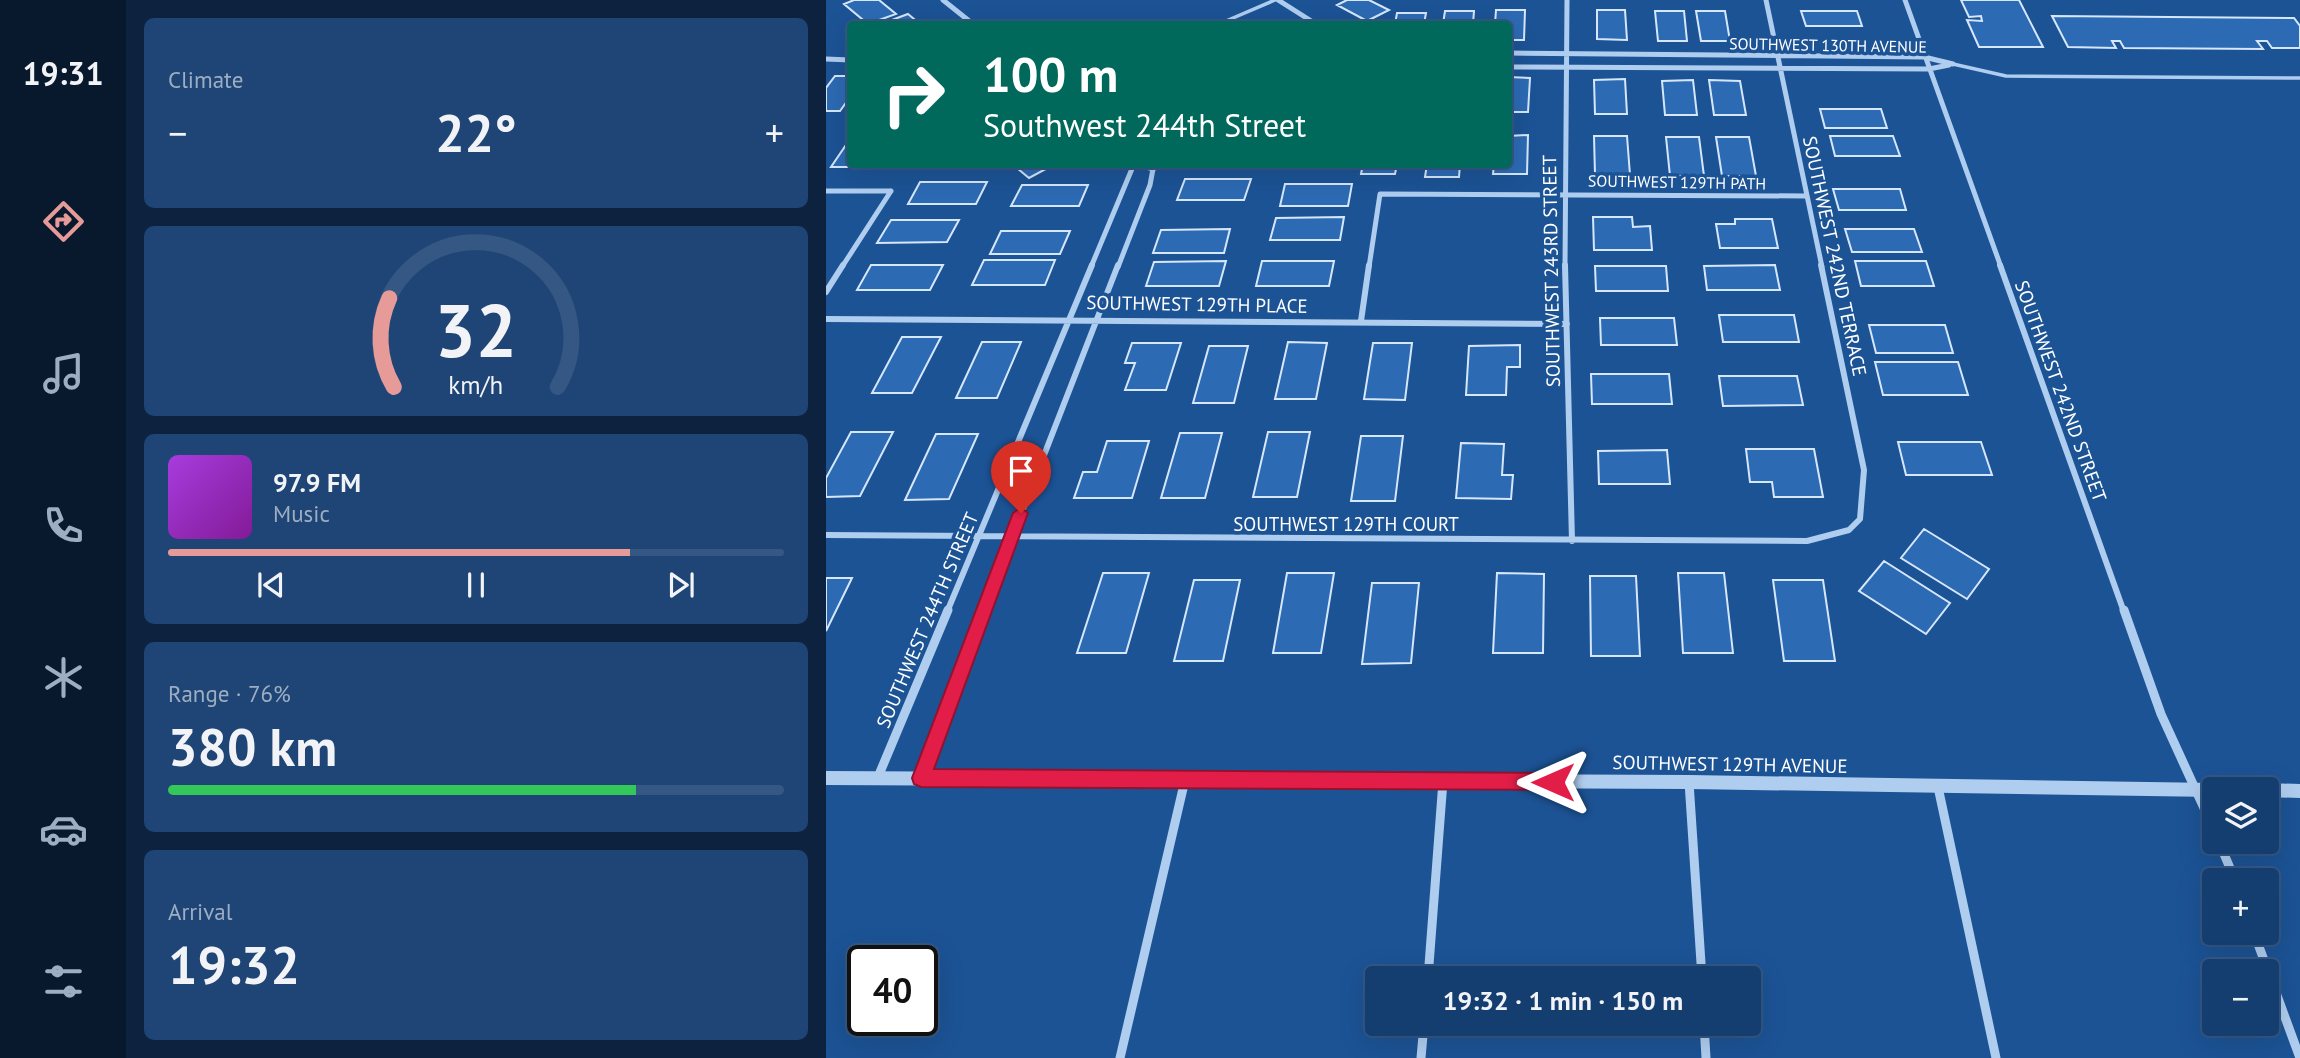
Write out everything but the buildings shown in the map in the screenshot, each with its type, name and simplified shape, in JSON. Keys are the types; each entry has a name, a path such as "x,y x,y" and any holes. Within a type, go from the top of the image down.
{"street":[{"path":"943,0 970,21"},
{"path":"1277,0 1311,21"},
{"name":"SOUTHWEST 243RD STREET","path":"1567,0 1564,194 1572,541"},
{"name":"SOUTHWEST 242ND TERRACE","path":"1766,0 1778,69 1864,470 1860,519"},
{"name":"SOUTHWEST 242ND STREET","path":"1905,0 2161,714 2202,806"},
{"name":"SOUTHWEST 130TH AVENUE","path":"1512,53 1924,57 1953,64"},
{"path":"826,60 847,60"},
{"name":"SOUTHWEST 130TH AVENUE","path":"1512,67 1929,69 1953,64"},
{"name":"SOUTHWEST 244TH STREET","path":"878,778 1133,168"},
{"path":"921,778 1011,537 1150,184 1153,169"},
{"path":"826,191 891,191 826,292"},
{"name":"SOUTHWEST 129TH PATH","path":"1361,321 1380,194 1806,196"},
{"name":"SOUTHWEST 129TH PLACE","path":"826,319 1071,318 1567,324"},
{"name":"SOUTHWEST 129TH COURT","path":"826,535 1807,541 1849,530 1860,519"},
{"name":"SOUTHWEST 129TH AVENUE","path":"826,778 1689,782 2202,790"},
{"path":"1120,1058 1185,780"},
{"path":"1429,966 1443,781"},
{"path":"1689,782 1701,966"},
{"path":"1938,787 1996,1058"},
{"path":"2279,790 2300,790"},
{"path":"2258,945 2300,1058"},
{"path":"1421,1058 1423,1036"},
{"path":"1705,1036 1706,1058"}],"lane":[{"path":"1226,21 1277,0"},
{"path":"1953,64 2006,76 2300,78"}],"route":[{"path":"1021,513 921,778 1553,782"}]}
